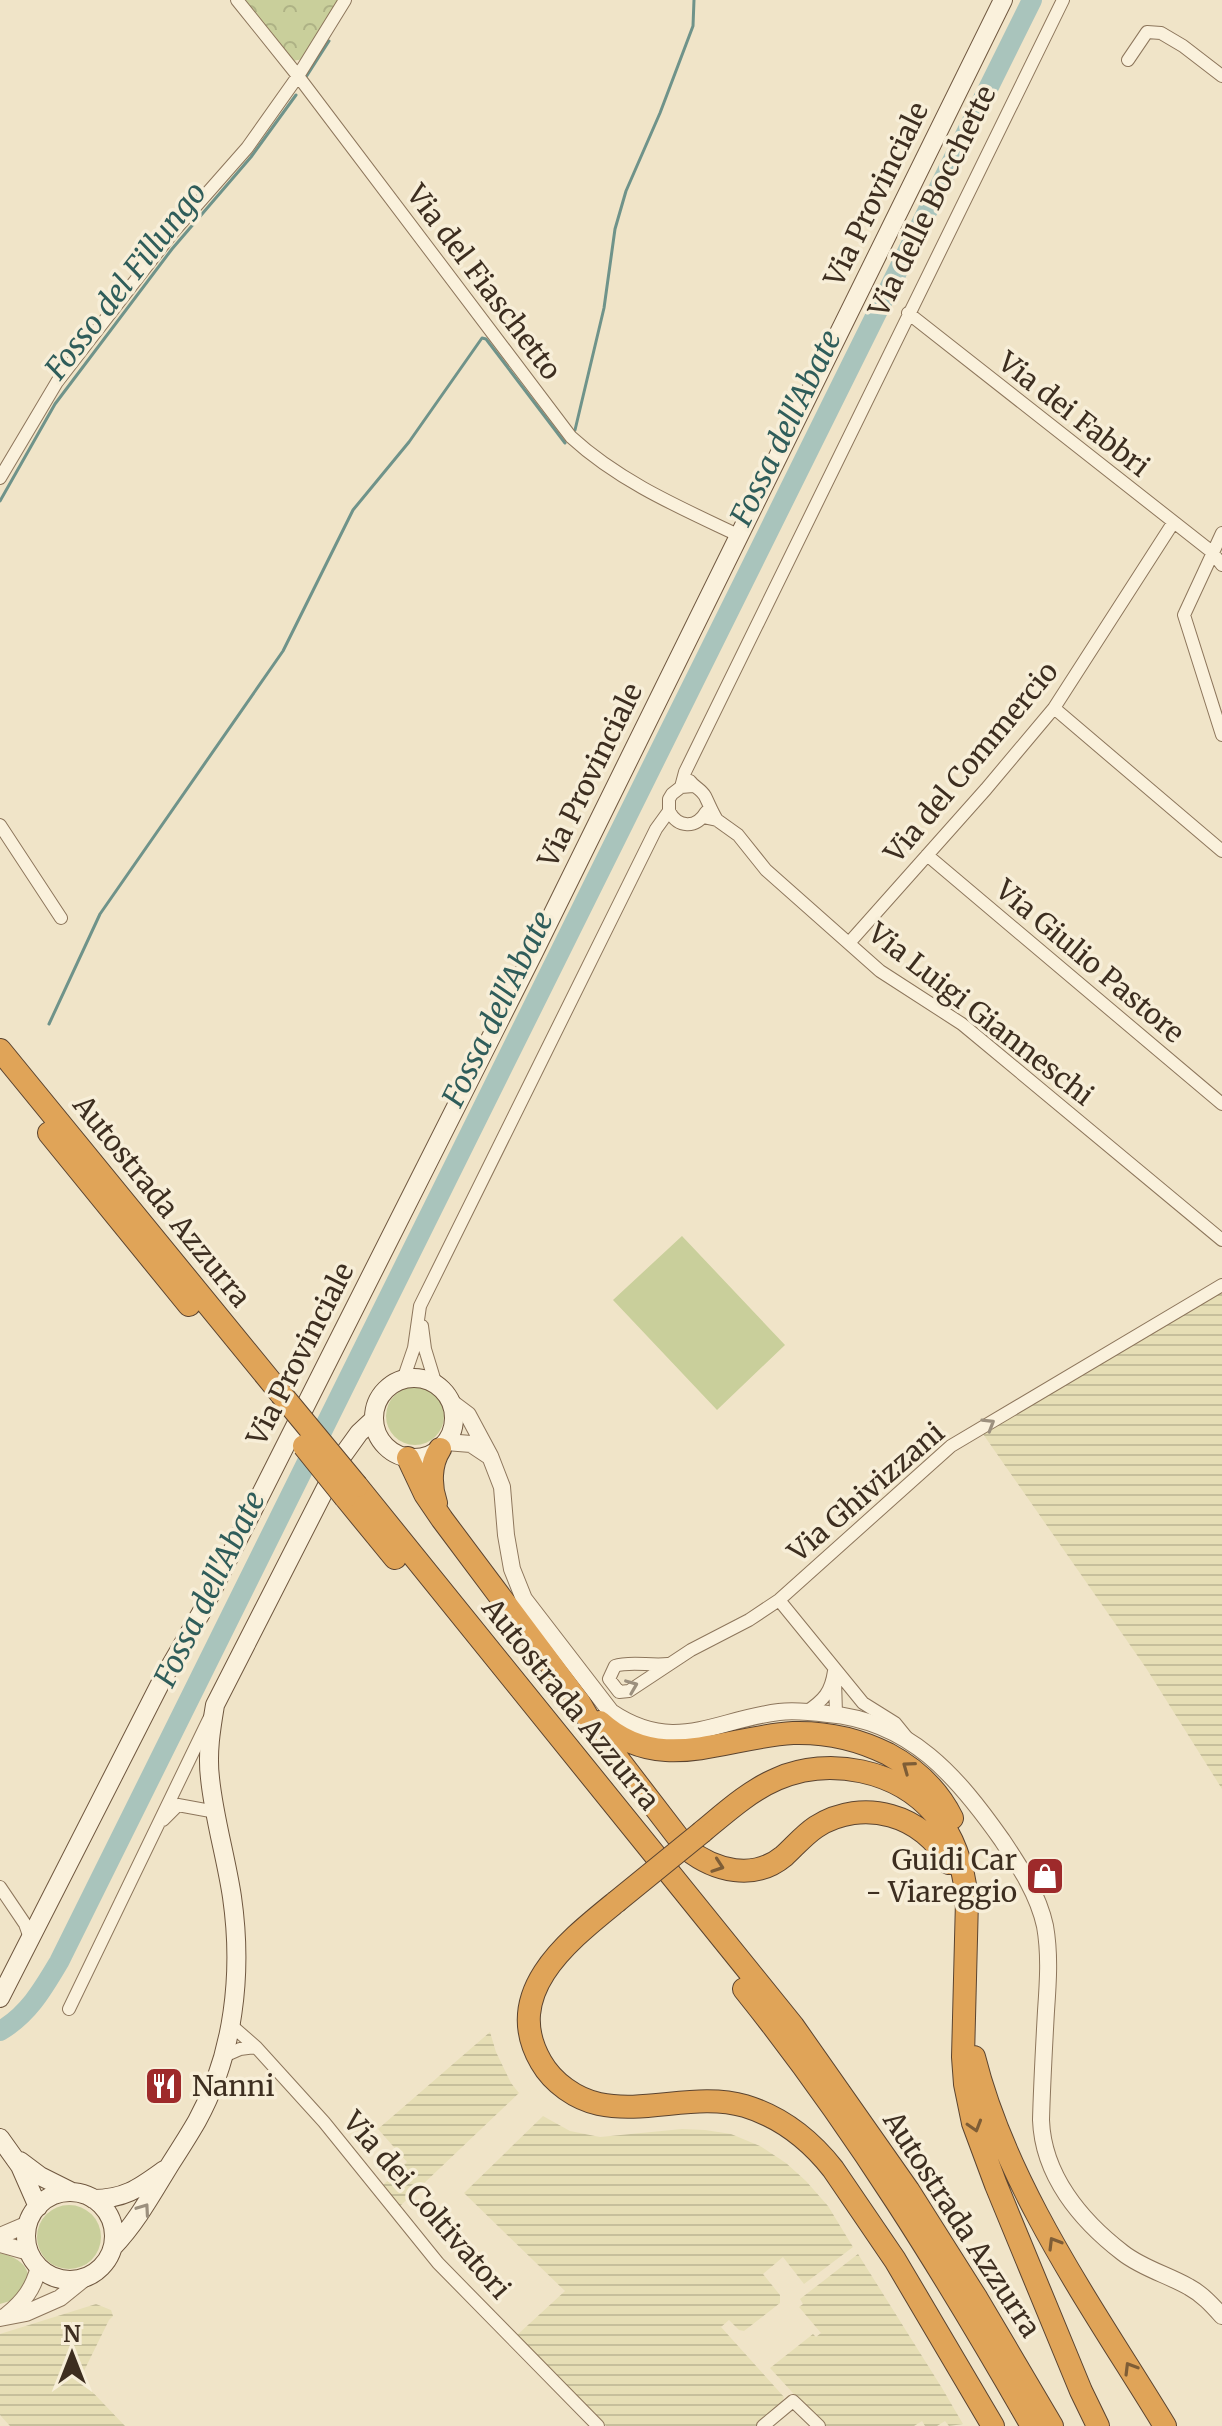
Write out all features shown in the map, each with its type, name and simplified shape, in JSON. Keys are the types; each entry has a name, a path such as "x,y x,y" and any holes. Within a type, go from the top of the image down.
{"highway":[{"name":"Autostrada Azzurra","path":"0,1050 813,2078 1045,2421"},
{"name":"Autostrada Azzurra","path":"0,1074 277,1401"},
{"path":"442,1519 432,1491 433,1459 443,1446"},
{"path":"398,1453 442,1519 579,1702 592,1725 687,1849 713,1866 739,1871 764,1867 827,1821 852,1814 877,1813 905,1820 933,1839 967,1900"},
{"path":"579,1702 622,1739 657,1751 688,1750 805,1733 842,1737 875,1748 916,1772 944,1804 960,1834 967,1857 964,2070 973,2123 1002,2200 1098,2426"},
{"path":"967,1900 956,1850 940,1820 914,1794 895,1783 852,1769 813,1769 776,1779 753,1792 702,1832 559,1952 536,1986 530,2025 535,2049 547,2071 573,2093 599,2104 729,2103 765,2114 797,2133 824,2157 895,2260 993,2426"},
{"path":"965,2021 984,2095 1027,2195 1165,2426"}],"main road":[{"name":"Via Provinciale","path":"0,1998 161,1682 201,1613 534,952 1003,0"},
{"path":"341,1458 357,1448 398,1453 430,1455 443,1446 453,1430 454,1417 452,1403 436,1385 414,1378 403,1380 385,1391 379,1399 374,1419 376,1430 398,1453"},
{"path":"72,2192 48,2198 38,2207 28,2224 27,2243 34,2260 61,2279 86,2277 103,2266 113,2247 128,2232 198,2121 224,2056 232,2026 236,1944 232,1898 209,1777 215,1705 341,1458 359,1433 374,1419"},
{"path":"0,2138 31,2187 38,2207"},
{"path":"14,2157 40,2176 93,2199 108,2199 132,2192 169,2166"},
{"path":"93,2199 109,2215 113,2225 113,2247"}],"street":[{"name":"Via del Fiaschetto","path":"237,0 571,437 595,459 665,500 740,536"},
{"path":"0,478 57,382 173,232 247,148 298,76 345,0"},
{"name":"Via delle Bocchette","path":"420,1306 656,829 672,816 669,799 676,790 687,786 685,772 1063,0"},
{"path":"1128,60 1147,32 1161,33 1222,76"},
{"name":"Via dei Fabbri","path":"908,313 1212,552 1222,565"},
{"name":"Via del Commercio","path":"849,943 1054,708 1173,523"},
{"path":"1222,533 1184,615 1222,735"},
{"path":"1054,708 1220,846"},
{"path":"672,816 680,824 693,824 705,811 703,793 687,786"},
{"name":"Via Luigi Gianneschi","path":"705,811 738,835 766,870 880,971 962,1024 1222,1240"},
{"path":"0,825 61,918"},
{"name":"Via Giulio Pastore","path":"927,855 1222,1104"},
{"name":"Via Ghivizzani","path":"668,1664 779,1600 951,1446 1222,1285"},
{"path":"403,1380 414,1348 420,1306"},
{"path":"420,1306 425,1349 436,1385"},
{"path":"452,1403 468,1415 502,1487 512,1569 524,1599 611,1712 629,1724 648,1731 671,1734 693,1732 779,1712 843,1715 876,1724 908,1739"},
{"path":"443,1446 471,1444 490,1456"},
{"path":"779,1600 863,1703 895,1723 970,1797 1026,1877 1045,1925 1048,1952 1041,2137 1055,2178 1078,2210 1124,2254 1189,2287 1222,2316"},
{"path":"806,1712 825,1698 836,1672"},
{"path":"836,1672 852,1701 843,1715"},
{"path":"69,2009 215,1705"},
{"path":"155,1828 178,1805 216,1812"},
{"path":"0,1887 25,1924 30,1938"},
{"name":"Via dei Coltivatori","path":"232,2026 256,2047 324,2122 438,2263 598,2426"},
{"path":"224,2056 240,2049 256,2047"},
{"path":"0,2236 28,2224"},
{"path":"0,2244 34,2260 34,2285 23,2302 3,2317"},
{"path":"3,2317 26,2313 60,2298 86,2277"},
{"path":"763,2426 793,2401 819,2426"}],"shaded area":[{"path":"1222,1287 1222,1789 1146,1668 983,1434"},
{"path":"490,2032 496,2052 519,2093 400,2206 383,2185 407,2162 378,2129"},
{"path":"543,2116 570,2131 600,2137 682,2129 731,2134 760,2146 786,2163 828,2206 853,2247 804,2284 783,2257 763,2274 780,2295 780,2303 744,2331 729,2320 721,2327 784,2397 781,2405 758,2426 606,2426 516,2336 565,2291 464,2193"},
{"path":"858,2254 963,2424 949,2426 945,2421 937,2426 925,2426 922,2421 914,2426 823,2426 770,2368 813,2334 816,2337 821,2333 799,2307 803,2304 800,2299"},
{"path":"96,2304 111,2310 113,2316 80,2379 125,2426 10,2426 0,2415 0,2334"}],"green space":[{"path":"245,0 339,0 304,59 292,61"},
{"path":"682,1236 785,1345 717,1410 613,1300"},
{"path":"415,1387 435,1396 444,1416 435,1436 415,1445 395,1436 386,1416 395,1396"},
{"path":"69,2205 81,2207 92,2214 99,2225 99,2249 92,2260 81,2267 69,2269 57,2267 46,2260 39,2249 37,2237 39,2225 46,2214 57,2207"},
{"path":"0,2253 20,2262 30,2280 13,2300 0,2304"}],"waterway":[{"path":"575,430 604,308 615,229 626,191 693,26 694,0"},
{"name":"Fossa dell'Abate","path":"0,2031 27,2009 59,1962 1032,0"},
{"name":"Fosso del Fillungo","path":"306,77 329,41"},
{"name":"Fosso del Fillungo","path":"0,501 55,404 172,249 251,157 296,95"},
{"path":"49,1024 100,914 283,651 353,510 409,442 482,338 486,339 565,443"}],"place":[{"name":"Guidi Car - Viareggio","path":"1045,1876"},
{"name":"Nanni","path":"164,2086"}]}
